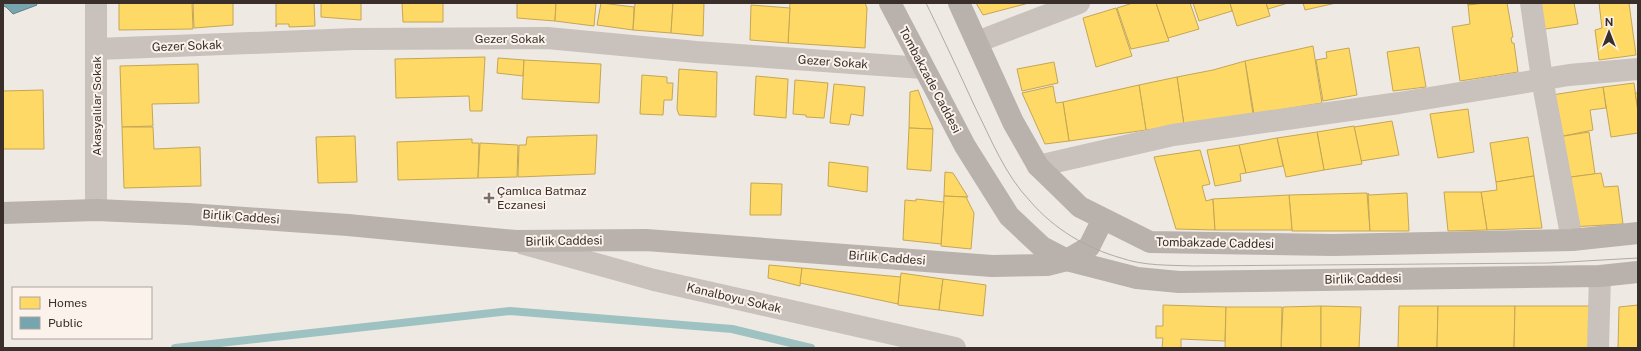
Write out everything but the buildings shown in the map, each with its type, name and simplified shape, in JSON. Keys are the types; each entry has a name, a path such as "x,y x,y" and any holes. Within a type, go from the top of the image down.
{"main road":[{"name":"Tombakzade Caddesi","path":"890,3 965,146 1009,216 1042,247 1066,260 1090,266"},
{"name":"Tombakzade Caddesi","path":"959,3 1013,122 1038,166 1080,207 1150,242 1333,245 1572,240"},
{"name":"Birlik Caddesi","path":"3,213 96,210 188,214 341,224 516,241 646,240 992,266 1047,265 1066,260 1089,247 1104,219"},
{"path":"1572,240 1638,233"},
{"name":"Birlik Caddesi","path":"1090,266 1137,278 1179,282 1600,276 1638,272"}],"street":[{"name":"Akasyalılar Sokak","path":"96,3 96,210"},
{"path":"977,42 1079,3"},
{"path":"1531,3 1542,79 1572,240"},
{"name":"Gezer Sokak","path":"97,49 354,40 547,38 696,52 923,68"},
{"path":"1038,166 1173,135 1399,103 1569,75 1638,69"},
{"name":"Kanalboyu Sokak","path":"516,241 654,280 955,348"},
{"path":"1598,348 1600,276"}],"waterway":[{"path":"175,348 510,311 732,329 811,348"}],"tram line":[{"path":"926,3 993,144 1013,180 1039,211 1060,229 1083,243 1108,254 1130,261 1148,264 1193,266 1549,263 1638,258"}],"place":[{"name":"Çamlıca Batmaz Eczanesi","path":"489,198"}]}
